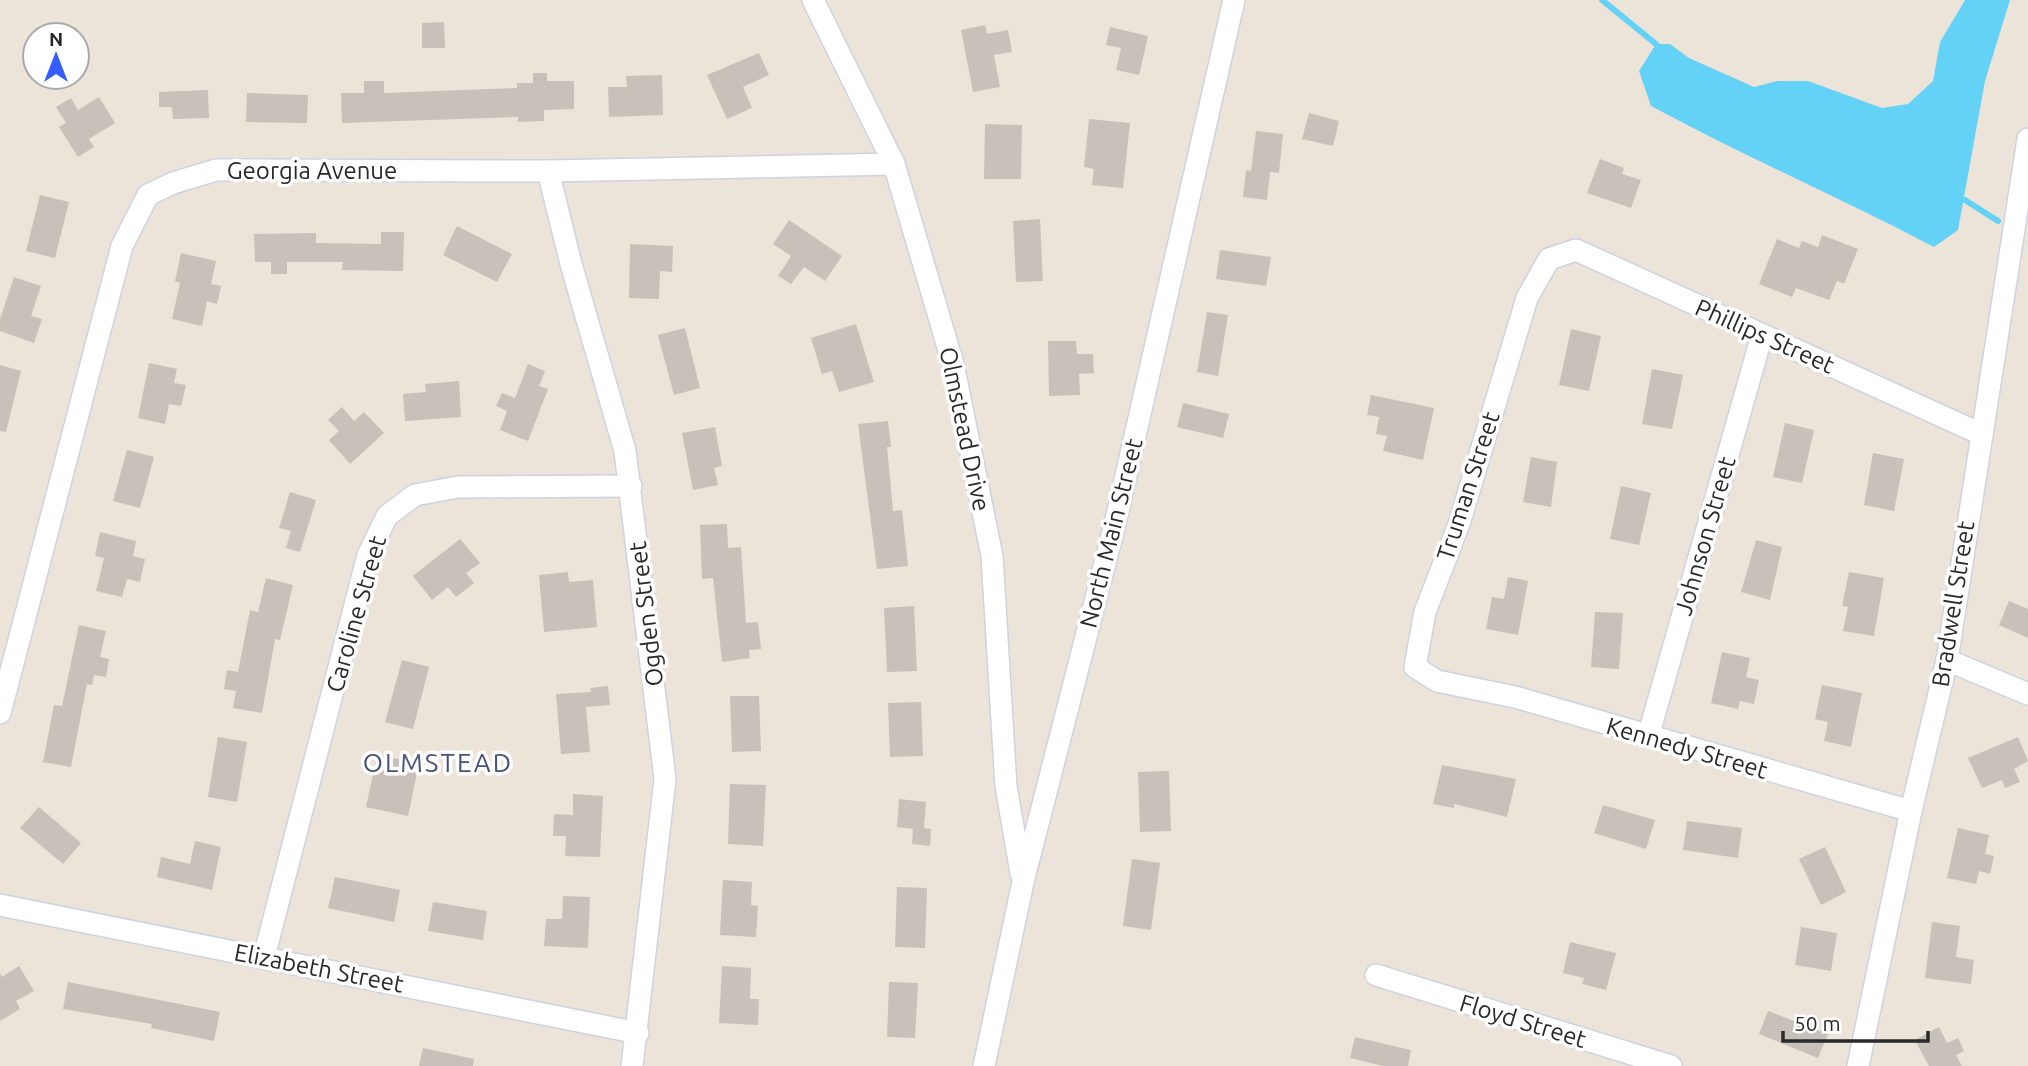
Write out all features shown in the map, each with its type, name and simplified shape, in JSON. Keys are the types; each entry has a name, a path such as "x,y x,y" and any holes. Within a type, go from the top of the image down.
{"street":[{"name":"Olmstead Drive","path":"813,0 894,164 953,364 992,555 1006,786 1023,881"},
{"name":"North Main Street","path":"984,1066 1023,881 1115,524 1234,0"},
{"name":"Bradwell Street","path":"1858,1066 1911,811 1947,660 1980,434 2028,139"},
{"name":"Georgia Avenue","path":"0,713 122,246 148,195 173,183 216,170 548,170 894,164"},
{"name":"Ogden Street","path":"548,170 571,264 612,404 631,486 665,779 632,1066"},
{"name":"Phillips Street","path":"1549,259 1576,250 1980,434"},
{"name":"Truman Street","path":"1463,688 1437,681 1415,667 1425,612 1459,524 1527,298 1549,259"},
{"name":"Johnson Street","path":"1648,737 1762,335"},
{"name":"Caroline Street","path":"264,957 368,555 387,516 415,495 458,487 631,486"},
{"path":"1947,660 2028,694"},
{"name":"Kennedy Street","path":"1463,688 1515,697 1911,811"},
{"name":"Elizabeth Street","path":"0,905 638,1032"},
{"name":"Floyd Street","path":"1376,975 1671,1066"}],"water":[{"path":"1965,0 2010,0 1985,81 1958,230 1934,247 1651,106 1639,71 1656,44 1670,44 1689,58 1754,87 1777,81 1808,81 1882,108 1908,104 1933,81 1940,42"}],"building":[{"path":"444,22 445,48 422,48 422,23"},
{"path":"985,25 987,34 1008,30 1012,52 994,55 1000,87 973,92 961,30"},
{"path":"1110,27 1148,36 1139,75 1116,70 1121,48 1106,45"},
{"path":"759,53 769,75 743,87 752,108 727,119 707,75"},
{"path":"533,73 547,73 547,81 574,81 574,109 544,110 544,121 518,122 518,117 342,123 341,93 364,93 364,81 384,81 384,93 517,88 517,83 533,83"},
{"path":"662,75 663,115 609,117 608,87 627,87 626,76"},
{"path":"208,90 209,118 173,119 172,107 159,107 159,92"},
{"path":"247,93 308,95 307,123 246,122"},
{"path":"99,97 115,123 89,139 94,147 78,157 59,127 66,123 56,107 71,98 78,110"},
{"path":"1309,113 1339,121 1333,146 1302,139"},
{"path":"1089,119 1130,123 1123,188 1092,185 1094,169 1084,167"},
{"path":"985,124 1022,125 1021,179 984,179"},
{"path":"1256,131 1283,134 1279,173 1270,172 1267,200 1243,197 1246,170 1251,171"},
{"path":"1600,159 1624,168 1622,174 1641,180 1631,208 1587,193"},
{"path":"40,195 69,202 55,258 26,251"},
{"path":"1040,219 1043,281 1016,282 1013,221"},
{"path":"789,220 842,256 825,281 804,267 791,284 778,276 791,256 773,244"},
{"path":"457,226 512,254 497,282 443,255"},
{"path":"381,232 404,232 403,271 342,270 343,262 287,262 287,274 271,274 271,262 255,262 254,234 316,233 316,243 381,244"},
{"path":"1822,235 1858,249 1844,284 1837,281 1829,300 1796,288 1792,297 1759,284 1777,239 1799,248 1802,241 1818,247"},
{"path":"630,244 673,246 672,272 660,271 659,299 629,298"},
{"path":"1220,250 1271,257 1266,286 1216,279"},
{"path":"181,253 216,261 211,284 221,286 217,304 207,301 202,326 172,319 180,283 175,281"},
{"path":"14,277 41,286 31,316 42,319 34,343 0,331 0,319"},
{"path":"1207,312 1228,315 1218,376 1197,372"},
{"path":"856,324 874,382 839,392 832,371 822,374 811,338"},
{"path":"685,328 700,388 674,395 658,335"},
{"path":"1571,329 1601,336 1589,391 1559,385"},
{"path":"1048,341 1076,341 1077,354 1093,354 1094,373 1079,374 1080,395 1049,396"},
{"path":"149,363 177,369 174,383 186,385 181,406 169,404 165,424 138,418"},
{"path":"528,364 545,371 539,386 548,389 528,441 500,430 507,411 496,406 502,393 515,398"},
{"path":"0,365 21,371 6,432 0,431"},
{"path":"1652,369 1683,375 1672,429 1642,424"},
{"path":"459,381 461,417 405,421 403,394 426,392 425,384"},
{"path":"1371,395 1434,408 1423,460 1383,451 1387,436 1376,434 1379,417 1367,415"},
{"path":"1183,403 1229,414 1223,438 1177,427"},
{"path":"342,407 354,421 364,412 384,433 350,464 329,440 339,431 328,420"},
{"path":"888,421 891,447 887,447 893,511 902,510 908,566 877,569 858,424"},
{"path":"1785,423 1814,430 1802,483 1773,477"},
{"path":"715,427 722,466 714,468 718,485 693,490 682,433"},
{"path":"127,450 154,457 140,508 113,501"},
{"path":"1873,453 1904,459 1894,511 1864,505"},
{"path":"1531,457 1557,462 1551,507 1523,502"},
{"path":"1621,486 1651,493 1639,545 1610,539"},
{"path":"290,492 316,500 300,552 286,548 291,531 279,528"},
{"path":"727,524 728,548 741,547 746,623 758,622 761,649 749,650 750,658 722,662 713,578 702,579 700,525"},
{"path":"100,532 136,541 133,556 145,559 140,582 127,579 122,597 96,591 104,558 95,556"},
{"path":"460,539 480,563 466,573 474,583 456,597 448,587 432,600 413,576"},
{"path":"1756,540 1782,547 1770,600 1741,592"},
{"path":"568,572 569,582 593,580 597,627 544,632 539,575"},
{"path":"1849,572 1884,578 1874,636 1843,631 1848,607 1842,606"},
{"path":"1508,577 1528,581 1518,635 1486,629 1492,597 1504,599"},
{"path":"266,578 293,585 280,640 275,639 262,713 233,708 236,691 224,689 227,670 238,672 250,610 258,612"},
{"path":"2009,601 2028,609 2028,638 1999,625"},
{"path":"914,606 917,671 887,672 884,608"},
{"path":"1595,612 1623,613 1619,669 1591,667"},
{"path":"79,625 106,631 100,657 109,659 106,677 94,675 92,685 87,684 71,767 43,762 54,705 62,706"},
{"path":"1722,652 1750,658 1746,677 1759,680 1754,704 1740,701 1738,709 1711,703"},
{"path":"402,660 429,667 413,729 385,722"},
{"path":"1822,685 1862,693 1851,747 1824,741 1828,722 1815,719"},
{"path":"608,686 610,705 586,707 590,752 561,754 556,694 591,692 590,688"},
{"path":"730,696 759,696 761,751 732,752"},
{"path":"921,702 923,756 890,757 888,703"},
{"path":"218,737 247,742 237,802 208,797"},
{"path":"2018,737 2028,761 2014,769 2020,782 2005,788 2002,780 1982,788 1968,758"},
{"path":"377,755 419,763 408,816 366,807"},
{"path":"1442,765 1516,779 1507,817 1454,804 1454,808 1433,804"},
{"path":"1169,771 1171,831 1140,832 1138,772"},
{"path":"730,784 766,785 763,846 728,844"},
{"path":"573,794 603,796 600,857 565,856 566,836 553,836 554,814 573,815"},
{"path":"899,799 926,802 924,828 931,829 930,846 912,844 913,829 897,827"},
{"path":"1603,805 1655,820 1646,849 1594,833"},
{"path":"39,807 81,843 63,864 20,828"},
{"path":"1687,821 1742,828 1738,858 1683,850"},
{"path":"1958,828 1989,835 1985,854 1994,856 1990,874 1979,871 1976,884 1947,878"},
{"path":"195,841 221,847 212,890 157,877 161,857 190,864"},
{"path":"1825,847 1846,892 1821,905 1799,859"},
{"path":"1132,859 1160,863 1151,930 1123,926"},
{"path":"335,877 400,890 394,922 328,908"},
{"path":"723,880 752,882 751,905 758,906 756,937 720,935"},
{"path":"897,887 927,888 925,948 895,947"},
{"path":"563,896 590,897 588,948 544,946 546,919 562,919"},
{"path":"433,902 487,911 483,940 428,931"},
{"path":"1932,922 1960,926 1956,957 1974,960 1971,984 1925,978"},
{"path":"1801,927 1837,933 1831,971 1795,965"},
{"path":"1570,942 1616,953 1606,990 1582,984 1584,978 1563,973"},
{"path":"19,966 34,991 16,1001 20,1009 0,1021 0,973 2,977"},
{"path":"722,966 751,968 750,999 759,999 758,1025 719,1023"},
{"path":"68,982 220,1012 214,1041 151,1028 152,1024 63,1009"},
{"path":"889,982 918,983 915,1038 887,1037"},
{"path":"1768,1011 1828,1034 1818,1058 1759,1034"},
{"path":"1939,1027 1947,1043 1958,1038 1964,1051 1956,1055 1962,1066 1929,1066 1915,1040"},
{"path":"1355,1037 1411,1050 1408,1066 1383,1066 1350,1058"},
{"path":"423,1048 474,1059 473,1066 419,1066"}],"waterway":[{"path":"1602,0 1656,44"},
{"path":"1965,200 1998,221"}],"district":[{"name":"OLMSTEAD","path":"438,762"}]}
